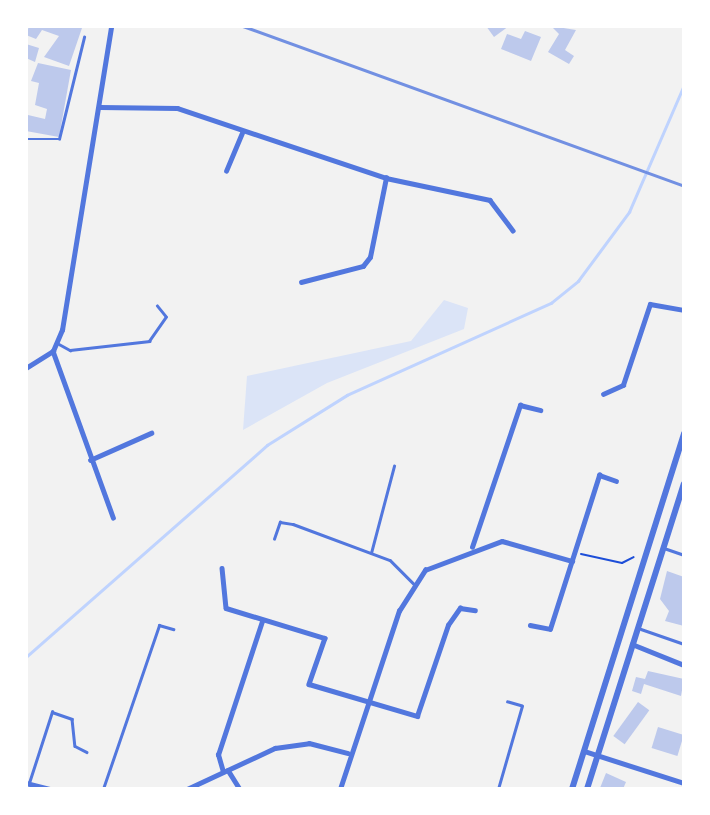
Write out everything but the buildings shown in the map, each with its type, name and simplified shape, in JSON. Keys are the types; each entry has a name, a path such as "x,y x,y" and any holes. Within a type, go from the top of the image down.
{"street":[{"path":"26,368 53,351 59,344 100,107 111,26"},
{"path":"100,107 177,108 242,133 386,177 490,200 513,230"},
{"path":"226,171 242,133"},
{"path":"301,282 363,266 370,257 386,177"},
{"path":"603,394 622,385 650,304 684,310"},
{"path":"53,351 90,460 113,517"},
{"path":"471,548 520,405 540,410"},
{"path":"90,460 151,433"},
{"path":"572,789 684,433"},
{"path":"530,625 550,629 599,475 616,481"},
{"path":"587,789 684,484"},
{"path":"340,789 348,753 366,701 413,583 425,570 471,548 502,541 572,561"},
{"path":"222,568 222,603 262,621 325,638 309,684 417,716 448,625 460,608 475,610"},
{"path":"240,789 225,771 218,755 262,621"},
{"path":"631,644 684,665"},
{"path":"187,789 225,771 296,744 348,753"},
{"path":"584,751 684,783"},
{"path":"27,783 50,789"}],"lane":[{"path":"26,139 59,139 84,37"},
{"path":"59,344 70,351 149,341 166,317 157,306"},
{"path":"371,553 394,466"},
{"path":"274,539 281,523 293,524 390,560 413,583"},
{"path":"664,548 684,555"},
{"path":"103,789 159,625 173,629"},
{"path":"637,627 684,644"},
{"path":"498,789 522,706 508,702"},
{"path":"27,783 52,712 72,719 75,746 87,752"}],"path":[{"path":"572,561 581,554 622,563 634,557"}],"shaded area":[{"path":"444,300 468,308 464,329 327,383 243,430 247,376 411,341"}],"waterway":[{"path":"26,657 267,445 347,395 551,303 578,281 629,212 684,85"}],"railway":[{"path":"243,26 684,186"}]}
